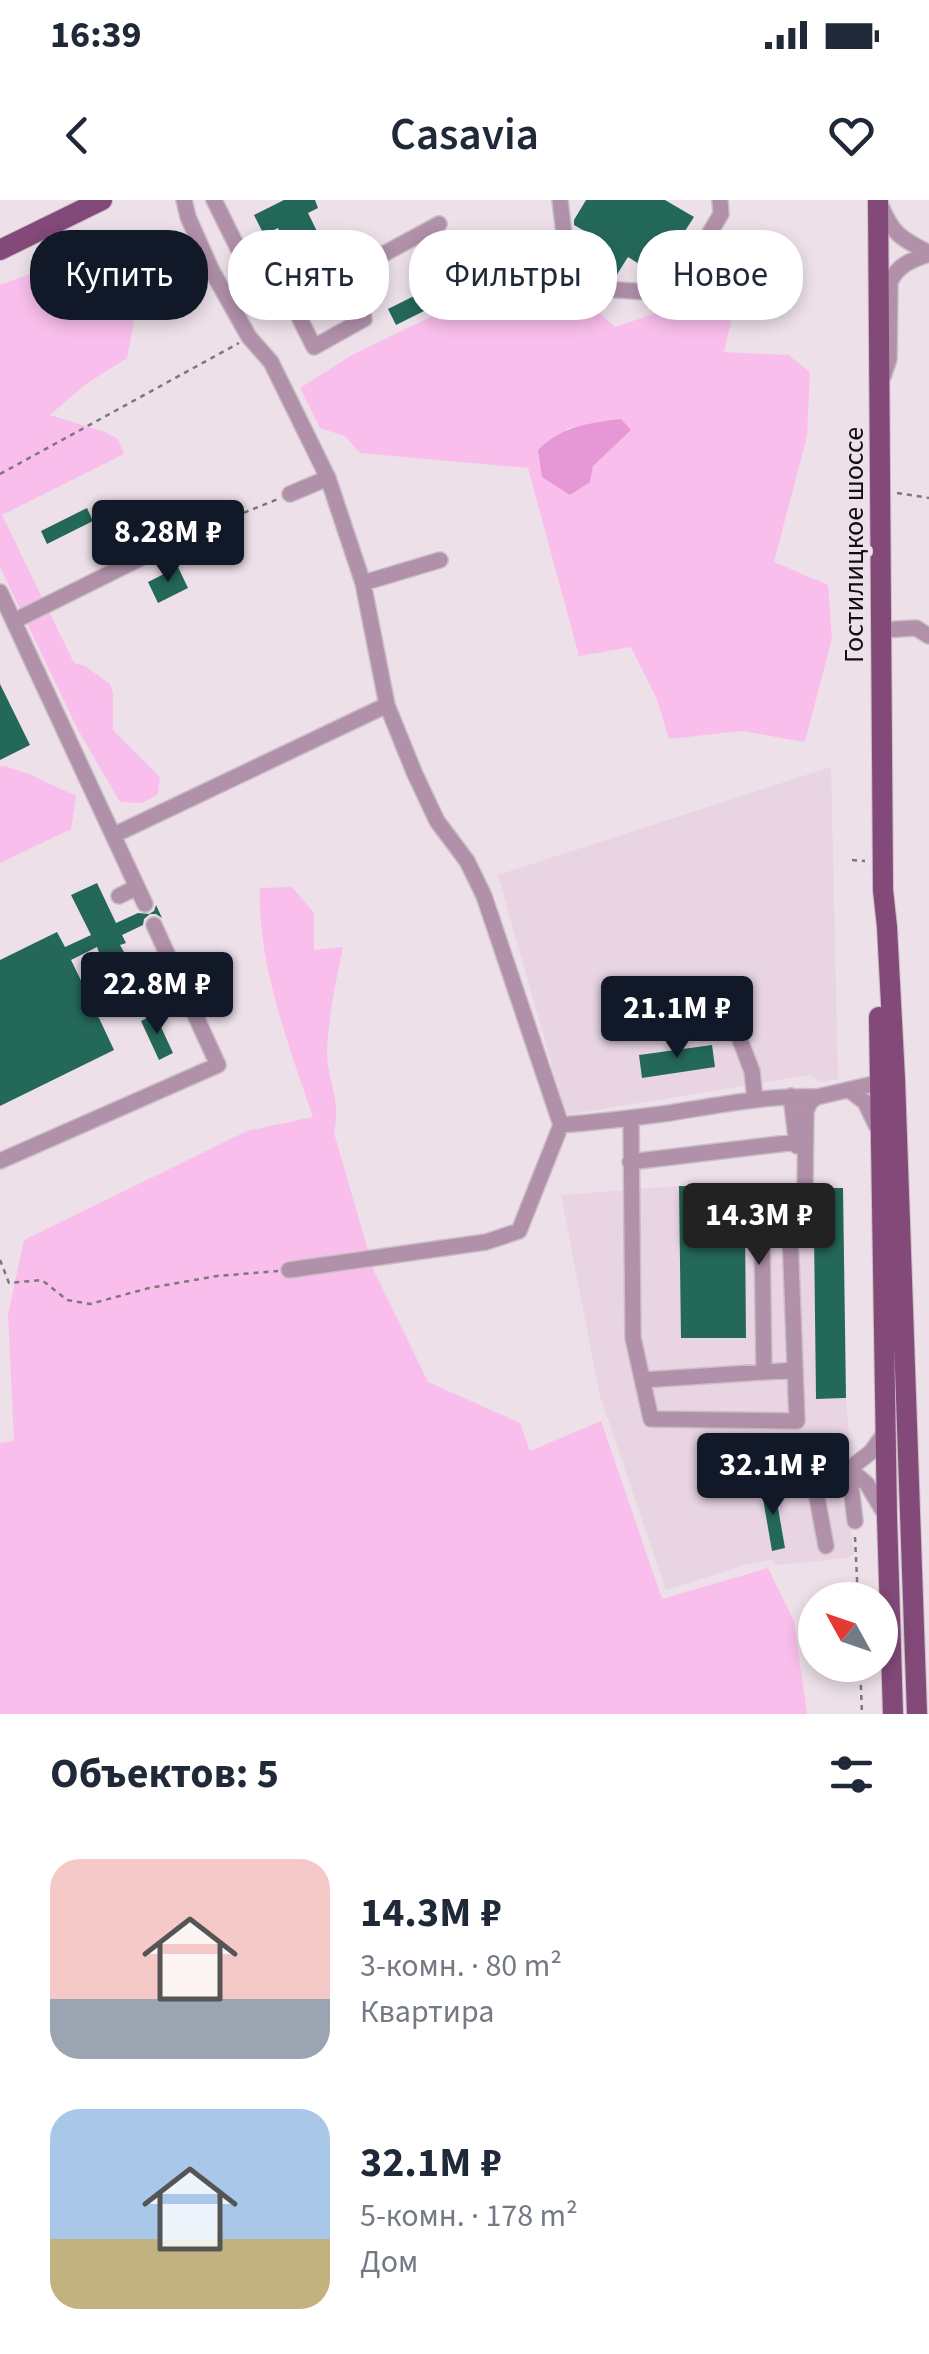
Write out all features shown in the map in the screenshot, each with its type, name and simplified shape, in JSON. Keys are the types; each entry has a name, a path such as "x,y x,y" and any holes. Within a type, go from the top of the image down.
{"main road":[{"path":"0,250 102,200"},
{"name":"Гостилицкое шоссе","path":"878,200 887,1081 917,1714"},
{"name":"Гостилицкое шоссе","path":"883,890 879,926 879,1057 887,1081 880,1138 893,1714"}],"lane":[{"path":"184,200 212,271 249,337 271,362 328,478 363,582 387,704 438,821 468,862 484,896 561,1126 518,1231 486,1242 289,1270"},
{"path":"214,200 265,304 287,293 314,347 364,320 358,288 366,263 439,224"},
{"path":"560,200 567,260 577,278 602,289 648,292 690,266 721,214 720,200"},
{"path":"878,200 889,227 899,238 929,254 903,264 890,282 889,359 880,386"},
{"path":"290,494 328,478"},
{"path":"14,621 169,544"},
{"path":"363,582 440,560"},
{"path":"0,592 145,904"},
{"path":"882,630 916,628 929,636"},
{"path":"114,835 387,704"},
{"path":"119,896 137,888"},
{"path":"0,1161 218,1065 154,926"},
{"path":"102,1007 176,972"},
{"path":"737,1032 752,1071 755,1099"},
{"path":"791,1096 810,1089 850,1084 864,1076 879,1057"},
{"path":"561,1126 755,1099 818,1097 887,1081"},
{"path":"850,1090 866,1102 880,1138"},
{"path":"791,1096 801,1142"},
{"path":"802,1189 801,1142 806,1111 818,1097"},
{"path":"631,1119 634,1338 651,1420 798,1421 798,1225 762,1236 764,1372"},
{"path":"630,1162 801,1142"},
{"path":"643,1380 795,1370"},
{"path":"826,1546 814,1476 849,1469 871,1452 886,1431"},
{"path":"849,1469 867,1484 887,1517"},
{"path":"849,1469 854,1521"}],"path":[{"path":"0,474 249,337"},
{"path":"881,490 929,498"},
{"path":"169,544 290,494"},
{"path":"0,1260 9,1283 42,1280 67,1300 90,1304 148,1288 217,1276 289,1270"},
{"path":"854,1521 857,1582"},
{"path":"861,1682 862,1714"}],"shaded area":[{"path":"30,274 30,320 134,320 127,358 86,384 50,415 105,432 118,439 124,454 2,515 74,663 110,684 113,730 160,777 158,794 142,803 120,802 78,730 0,567 0,285"},
{"path":"637,319 731,320 724,352 788,355 810,372 807,436 774,562 828,585 832,638 805,742 742,731 669,739 657,699 631,647 579,656 528,468 360,453 345,436 320,428 300,388 352,355 424,320 607,320 615,327","holes":["621,419 630,430 593,466 566,429"]},
{"path":"621,419 631,430 593,466 590,482 570,495 542,477 538,450 547,442 576,427"},
{"path":"0,767 76,796 71,829 0,863"},
{"path":"831,767 838,1079 820,1082 810,1075 566,1115 498,875"},
{"path":"292,887 314,913 314,950 343,947 327,1048 336,1110 334,1133 374,1271 428,1382 520,1423 530,1451 601,1421 662,1599 768,1568 794,1621 798,1682 803,1682 807,1714 0,1714 0,1443 14,1441 8,1315 24,1240 247,1131 313,1117 269,975 260,888"},
{"path":"679,1186 682,1338 746,1337 745,1218 814,1217 816,1399 846,1399 851,1458 842,1469 854,1554 847,1558 777,1565 772,1559 666,1590 600,1396 561,1195"}],"building":[{"path":"284,200 315,200 318,208 308,213 316,230 262,230 254,215"},
{"path":"586,200 665,200 694,217 686,230 637,230 637,263 628,257 617,274 617,230 583,230 574,225"},
{"path":"409,298 409,318 396,325 389,308"},
{"path":"87,508 93,521 47,544 41,531"},
{"path":"178,567 188,588 158,603 148,582"},
{"path":"0,684 30,745 0,760"},
{"path":"97,883 116,923 138,913 149,914 156,905 162,918 150,914 143,925 122,935 126,943 120,945 132,966 118,974 106,952 100,955 97,947 71,960 92,1003 92,1013 99,1018 114,1050 0,1106 0,960 57,932 65,947 91,935 71,895"},
{"path":"155,1014 173,1053 159,1060 141,1021"},
{"path":"712,1045 715,1067 642,1078 639,1055"},
{"path":"679,1186 794,1189 798,1198 806,1200 814,1196 816,1188 843,1188 846,1398 816,1399 814,1232 818,1218 812,1208 801,1209 795,1218 745,1218 746,1338 681,1338"},
{"path":"774,1485 785,1548 772,1551 761,1487"}],"tunnel":[{"path":"805,1189 807,1218"}]}
